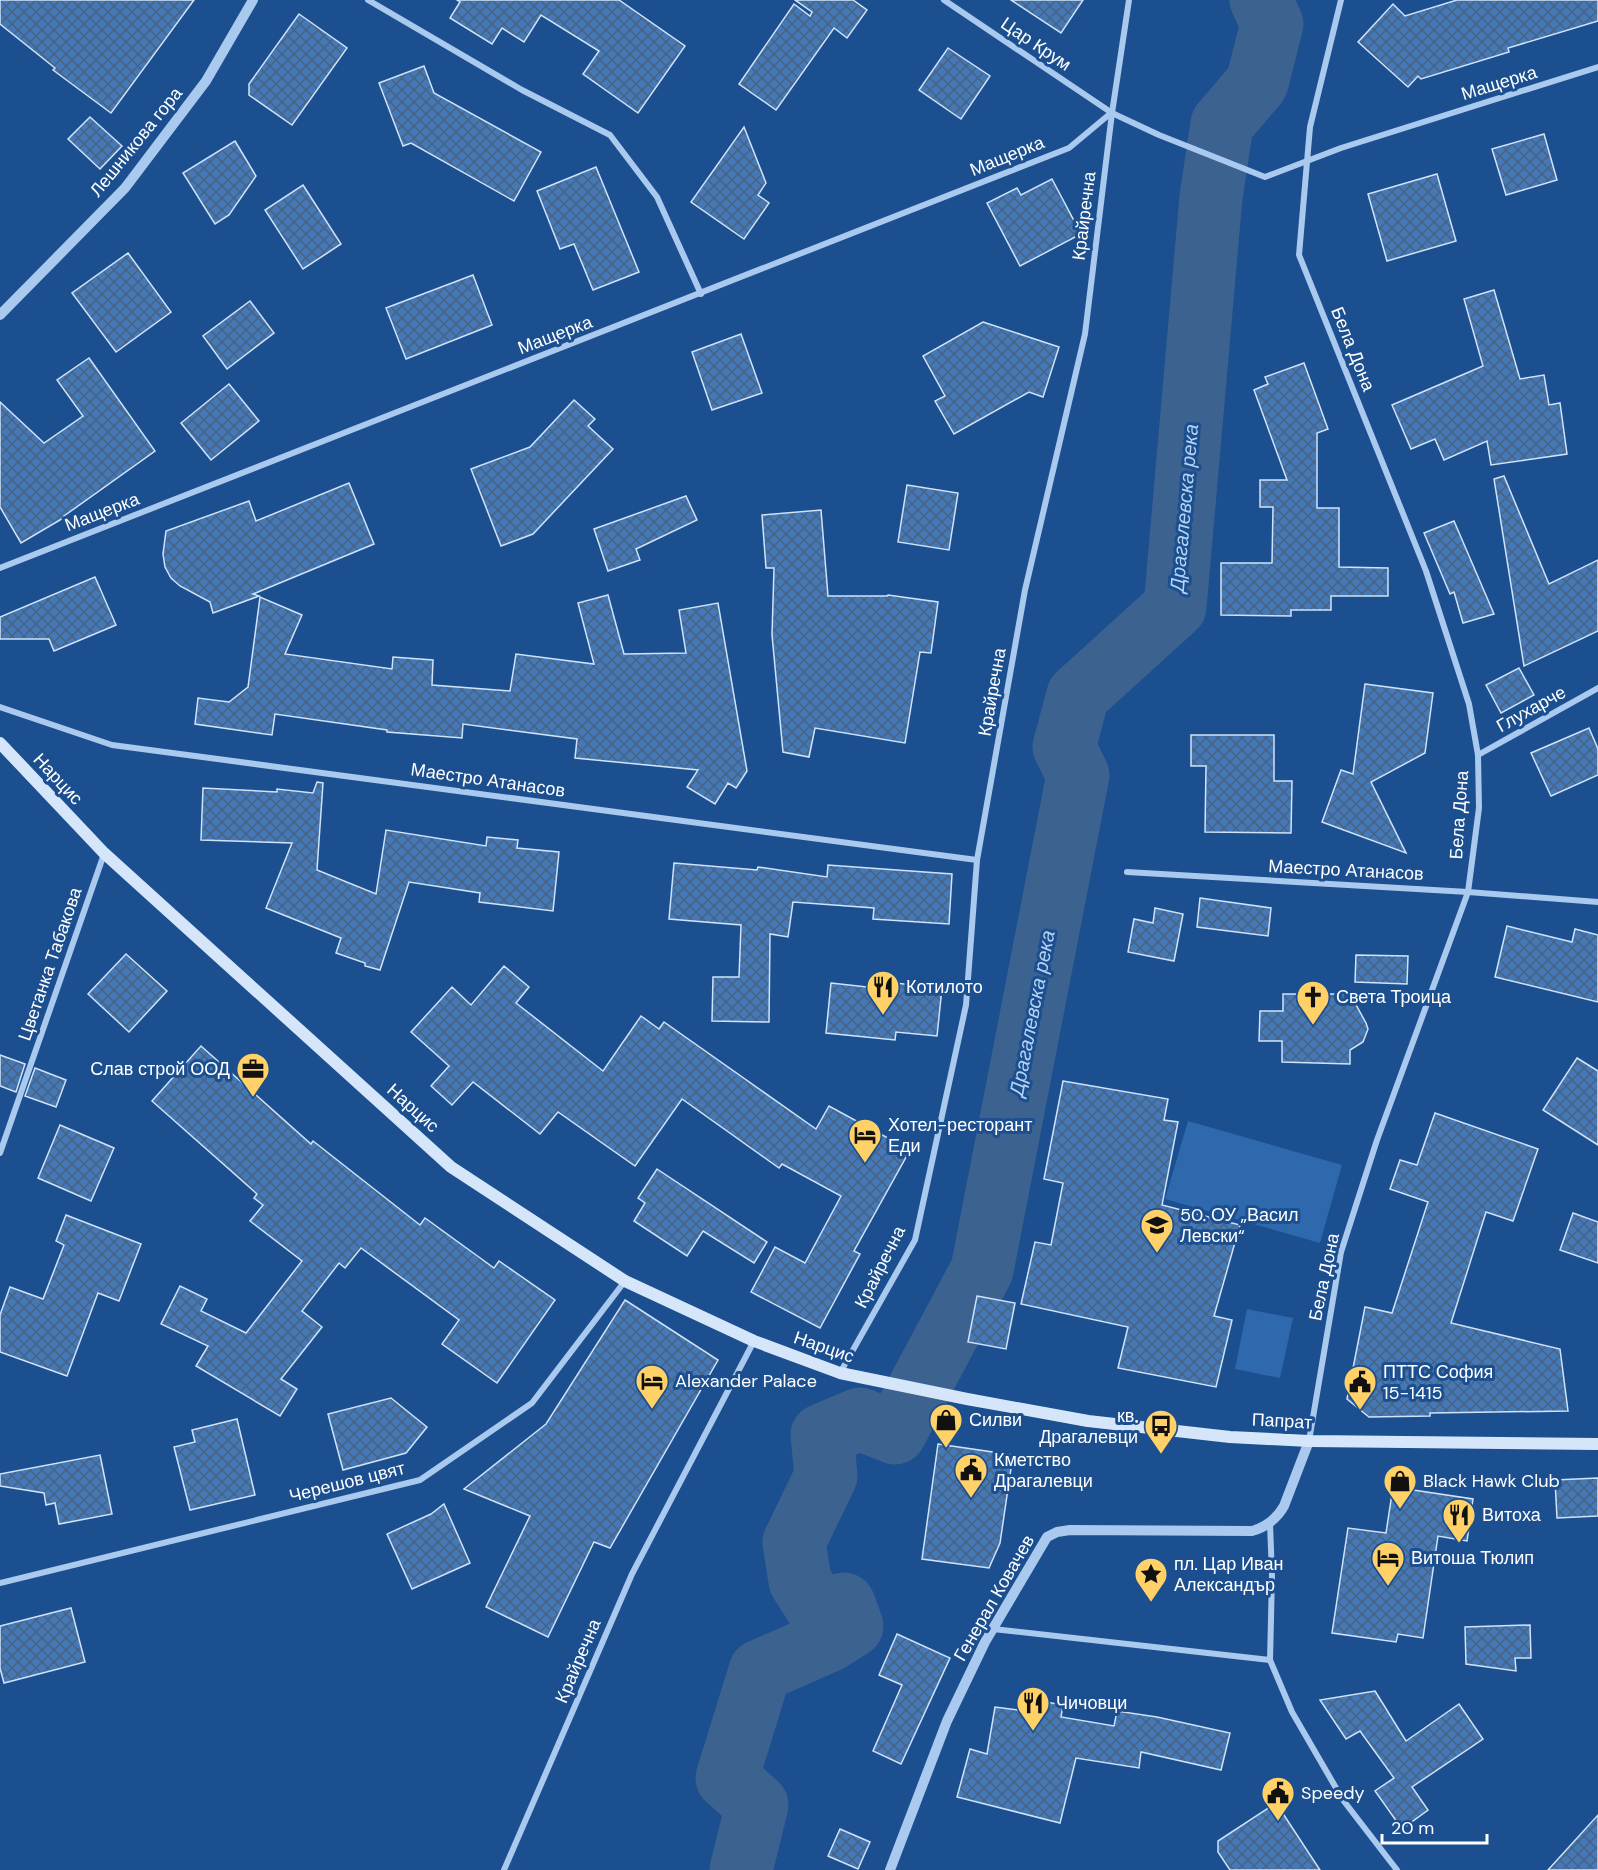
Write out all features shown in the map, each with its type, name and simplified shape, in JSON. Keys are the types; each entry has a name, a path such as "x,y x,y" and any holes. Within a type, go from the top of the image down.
{"main road":[{"name":"Нарцис","path":"0,743 104,854 451,1167 625,1281 754,1341 840,1372 967,1399"},
{"name":"Папрат","path":"967,1399 1088,1421 1230,1437 1309,1441 1598,1444"}],"street":[{"name":"Лешникова гора","path":"0,315 125,188 206,81 253,0"},
{"path":"368,0 522,90 610,135 657,196 701,294"},
{"name":"Цар Крум","path":"944,0 1112,113 1159,135 1265,177"},
{"name":"Крайречна","path":"840,1372 915,1240 966,1005 978,860 1025,590 1085,334 1112,113 1129,0"},
{"path":"1307,162 1310,127 1341,0"},
{"name":"Мащерка","path":"1265,177 1341,148 1598,68"},
{"name":"Мащерка","path":"0,568 1069,148 1112,113"},
{"name":"Бела Дона","path":"1307,162 1299,255 1426,571 1469,704 1478,755 1479,807 1468,892 1377,1140 1341,1252 1309,1441"},
{"name":"Глухарче","path":"1478,755 1598,688"},
{"name":"Маестро Атанасов","path":"0,707 112,745 978,860"},
{"name":"Цветанка Табакова","path":"0,1153 104,854"},
{"name":"Маестро Атанасов","path":"1127,872 1598,902"},
{"name":"Черешов цвят","path":"0,1583 420,1480 532,1403 625,1281"},
{"name":"Крайречна","path":"504,1870 632,1574 754,1341"},
{"path":"1309,1441 1284,1506 1270,1523 1272,1576 1270,1660 1292,1712 1343,1800 1397,1870"},
{"name":"Генерал Ковачев","path":"890,1870 947,1721 993,1629 1047,1537 1057,1532 1070,1530 1252,1532 1270,1523"},
{"path":"993,1629 1270,1660"}],"shaded area":[{"path":"1188,1121 1342,1165 1320,1243 1165,1199"},
{"path":"1247,1309 1293,1318 1280,1378 1235,1369"}],"building":[{"path":"0,0 194,0 111,113 53,70 55,68 0,24"},
{"path":"457,0 619,0 685,46 638,113 583,74 599,51 541,15 524,42 502,28 492,44 450,18 460,2"},
{"path":"795,0 853,0 867,10 847,38 834,28 776,110 739,84 794,4 810,16 812,12"},
{"path":"1011,0 1083,0 1061,33"},
{"path":"1457,0 1598,0 1598,21 1508,48 1509,52 1421,79 1418,76 1408,87 1358,42 1393,4 1405,16"},
{"path":"299,14 347,48 292,125 249,95 249,84"},
{"path":"948,48 990,76 961,119 919,90"},
{"path":"424,66 434,93 541,152 514,201 411,143 403,146 379,83"},
{"path":"90,117 122,146 100,169 68,139"},
{"path":"744,127 766,183 758,195 769,203 744,239 691,202"},
{"path":"1544,134 1557,180 1506,195 1492,149"},
{"path":"235,141 256,176 229,215 215,224 183,173"},
{"path":"596,167 639,272 593,290 574,244 560,249 537,191"},
{"path":"1437,174 1456,241 1387,261 1368,194"},
{"path":"1052,179 1081,234 1020,266 987,203 1017,188 1021,195"},
{"path":"303,185 341,244 303,269 265,210"},
{"path":"128,253 171,312 116,352 72,293"},
{"path":"473,275 492,325 406,359 386,308"},
{"path":"1494,290 1520,379 1544,375 1549,405 1560,403 1567,454 1491,465 1487,441 1444,460 1435,439 1411,449 1392,405 1483,366 1464,299"},
{"path":"250,301 274,333 227,369 203,336"},
{"path":"983,322 1059,347 1043,397 1029,392 954,434 935,401 945,396 923,356"},
{"path":"741,334 762,393 712,410 692,352"},
{"path":"89,358 155,451 65,517 21,543 0,507 0,402 44,443 83,416 57,380"},
{"path":"1304,363 1328,429 1317,433 1317,508 1339,508 1339,567 1388,568 1388,596 1331,596 1331,610 1291,610 1291,616 1221,615 1221,563 1272,563 1273,507 1260,507 1260,480 1287,480 1254,390 1268,384 1265,377"},
{"path":"229,384 259,421 211,460 181,423"},
{"path":"574,400 595,419 588,426 613,449 533,534 501,546 471,469 530,447"},
{"path":"1504,476 1549,584 1598,560 1598,631 1524,666 1494,479"},
{"path":"349,483 374,544 253,594 259,596 213,613 210,602 180,586 171,578 165,567 163,554 166,531 249,501 256,521"},
{"path":"907,485 958,493 949,550 898,542"},
{"path":"686,496 697,520 636,549 640,560 608,571 594,529"},
{"path":"821,510 828,596 888,595 938,602 931,653 920,652 905,743 815,728 809,757 783,752 772,635 774,568 766,568 762,515"},
{"path":"1454,521 1494,614 1463,623 1454,592 1450,594 1424,533"},
{"path":"95,577 116,625 54,651 49,639 0,639 0,617"},
{"path":"608,595 624,654 686,653 679,610 718,603 747,771 736,788 728,783 715,804 687,787 698,770 575,758 577,739 463,724 462,738 387,732 387,730 275,714 272,735 195,724 198,698 229,702 248,687 260,597 302,615 285,654 392,669 393,657 433,660 432,685 510,691 516,654 594,664 578,603"},
{"path":"1519,668 1534,695 1501,713 1486,685"},
{"path":"1365,684 1433,693 1425,753 1371,782 1406,853 1322,822 1341,770 1353,774"},
{"path":"1589,728 1598,749 1598,775 1551,796 1531,753"},
{"path":"1191,735 1274,735 1274,781 1292,781 1291,833 1205,832 1206,766 1191,766"},
{"path":"317,782 323,783 317,870 376,894 386,830 486,846 487,837 518,840 517,848 559,852 553,911 479,902 480,893 409,882 380,970 336,953 341,938 266,908 292,843 201,840 203,788 277,792 277,789 313,793"},
{"path":"674,863 757,870 758,867 827,877 828,865 952,874 949,924 873,919 874,908 793,902 788,937 770,934 769,1022 712,1021 713,977 739,977 741,925 669,919"},
{"path":"1200,898 1271,908 1268,936 1197,927"},
{"path":"1155,908 1183,914 1174,961 1128,952 1134,919 1153,923"},
{"path":"1507,926 1572,942 1575,929 1598,935 1598,1002 1495,977"},
{"path":"126,954 167,991 129,1032 88,994"},
{"path":"1356,955 1408,956 1407,984 1355,982"},
{"path":"504,966 529,987 516,1003 603,1071 641,1016 659,1029 664,1022 816,1129 829,1106 910,1150 854,1251 860,1254 820,1328 751,1292 775,1247 805,1263 841,1196 782,1164 779,1168 682,1099 635,1166 558,1112 540,1134 473,1082 452,1105 431,1086 449,1066 411,1032 452,987 471,1005"},
{"path":"831,983 894,990 895,983 942,988 937,1036 896,1032 895,1040 826,1033"},
{"name":"Света Троица","path":"1283,994 1350,994 1368,1029 1363,1042 1350,1050 1350,1064 1282,1062 1282,1041 1259,1041 1260,1011 1283,1011"},
{"path":"201,1046 311,1144 313,1141 420,1225 425,1218 494,1268 499,1261 555,1300 497,1383 442,1344 459,1320 361,1248 345,1268 339,1263 302,1311 322,1327 281,1379 297,1389 280,1416 196,1366 208,1346 161,1324 180,1286 207,1299 201,1311 246,1333 302,1261 250,1221 263,1205 254,1198 257,1194 152,1101"},
{"path":"0,1055 25,1064 16,1092 0,1086"},
{"path":"1577,1058 1598,1071 1598,1145 1543,1110"},
{"path":"35,1068 66,1080 56,1107 25,1096"},
{"path":"1063,1081 1168,1099 1164,1120 1178,1122 1162,1205 1240,1225 1214,1316 1232,1320 1216,1387 1118,1368 1128,1327 1021,1304 1035,1242 1051,1245 1063,1183 1044,1179"},
{"path":"1435,1113 1538,1149 1513,1221 1486,1212 1451,1323 1560,1349 1568,1411 1430,1413 1430,1416 1369,1417 1347,1399 1365,1307 1392,1313 1428,1202 1390,1189 1400,1160 1417,1165"},
{"path":"60,1125 114,1148 91,1201 38,1178"},
{"path":"657,1169 767,1242 754,1263 703,1231 687,1256 634,1221 645,1203 638,1198"},
{"path":"1573,1213 1598,1222 1598,1263 1560,1250"},
{"path":"66,1215 141,1244 119,1301 98,1293 67,1376 0,1352 0,1315 10,1287 43,1299 64,1245 56,1241"},
{"path":"977,1296 1015,1303 1006,1349 968,1342"},
{"path":"625,1300 718,1360 610,1548 594,1542 548,1637 486,1607 530,1516 464,1489 546,1424"},
{"path":"391,1398 427,1427 406,1453 343,1470 328,1414"},
{"path":"237,1419 255,1495 190,1510 174,1447 195,1442 192,1430"},
{"path":"938,1444 1013,1455 1000,1543 989,1568 922,1559"},
{"path":"100,1455 112,1514 59,1524 55,1503 46,1505 44,1493 0,1486 0,1474"},
{"path":"1598,1478 1598,1516 1557,1518 1555,1480"},
{"path":"1393,1487 1473,1499 1467,1541 1438,1536 1423,1638 1398,1634 1396,1642 1332,1633 1348,1528 1386,1533"},
{"path":"444,1504 470,1563 412,1589 387,1534 431,1514"},
{"path":"71,1608 85,1662 4,1683 0,1668 0,1626"},
{"path":"1530,1625 1531,1658 1515,1658 1516,1671 1466,1664 1465,1627"},
{"path":"897,1634 950,1658 901,1764 873,1751 902,1685 879,1675"},
{"path":"1375,1691 1406,1741 1459,1704 1483,1739 1412,1787 1428,1810 1402,1829 1375,1791 1394,1778 1360,1731 1346,1739 1320,1700"},
{"path":"1035,1700 1063,1705 1061,1717 1114,1726 1117,1711 1230,1733 1221,1770 1141,1752 1139,1768 1076,1758 1060,1823 957,1797 970,1749 987,1754 995,1707 1033,1712"},
{"path":"1276,1803 1320,1870 1230,1870 1218,1852 1218,1841"},
{"path":"1598,1815 1598,1870 1548,1870"},
{"path":"840,1829 870,1842 858,1869 828,1856"}],"waterway":[{"name":"Драгалевска река","path":"741,1870 757,1805 727,1778 760,1671 828,1641 852,1626 844,1604 819,1611 800,1581 794,1542 826,1476 822,1435 860,1419 895,1433 982,1270 1078,775 1064,747 1078,695 1175,607 1211,197 1222,124 1257,83 1272,24 1261,0"}],"place":[{"name":"Котилото","path":"883,1016"},
{"name":"Света Троица","path":"1313,1026"},
{"name":"Слав строй ООД","path":"253,1098"},
{"name":"Хотел-ресторант Еди","path":"865,1164"},
{"name":"50. ОУ „Васил Левски“","path":"1157,1254"},
{"name":"Alexander Palace","path":"652,1410"},
{"name":"ПТТС София 15-1415","path":"1360,1411"},
{"name":"Силви","path":"946,1449"},
{"name":"кв. Драгалевци","path":"1161,1455"},
{"name":"Кметство Драгалевци","path":"971,1499"},
{"name":"Black Hawk Club","path":"1400,1510"},
{"name":"Витоха","path":"1459,1544"},
{"name":"Витоша Тюлип","path":"1388,1587"},
{"name":"пл. Цар Иван Александър","path":"1151,1603"},
{"name":"Чичовци","path":"1033,1732"},
{"name":"Speedy","path":"1278,1822"}]}
